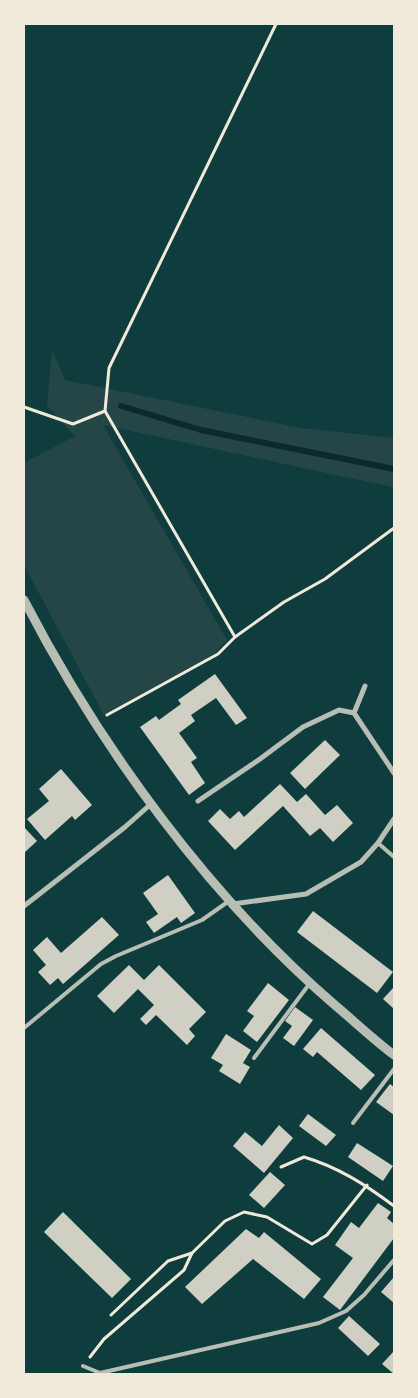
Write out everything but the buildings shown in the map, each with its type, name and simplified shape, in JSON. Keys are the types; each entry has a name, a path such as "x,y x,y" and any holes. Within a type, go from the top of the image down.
{"street":[{"path":"24,600 49,649 95,722 152,803 231,903 275,951 394,1055"},
{"path":"354,713 365,686"},
{"path":"198,801 260,760 303,727 339,710 354,713 394,773"},
{"path":"24,906 125,827 152,803"},
{"path":"231,903 306,894 361,862 378,843 394,819"}],"lane":[{"path":"378,843 394,856"},
{"path":"24,1028 101,964 202,920 231,903"},
{"path":"254,1058 310,983"},
{"path":"353,1122 394,1069"},
{"path":"83,1366 100,1373 319,1324 346,1311 364,1295 394,1260"}],"path":[{"path":"236,637 105,411 109,368 276,24"},
{"path":"24,407 74,424 105,411"},
{"path":"95,722 218,654 236,637 284,602 325,579 394,528"},
{"path":"282,1167 304,1157 325,1163 367,1186 394,1206"},
{"path":"83,1366 104,1339 184,1270 192,1253 225,1220 244,1212 267,1217 312,1244 327,1234 367,1186"},
{"path":"110,1316 168,1261 192,1253"}],"shaded area":[{"path":"52,350 65,380 301,428 394,438 394,490 392,487 103,425 227,640 214,654 105,717 24,565 24,463 75,436 47,406"}],"waterway":[{"path":"121,406 201,430 394,469"}]}
